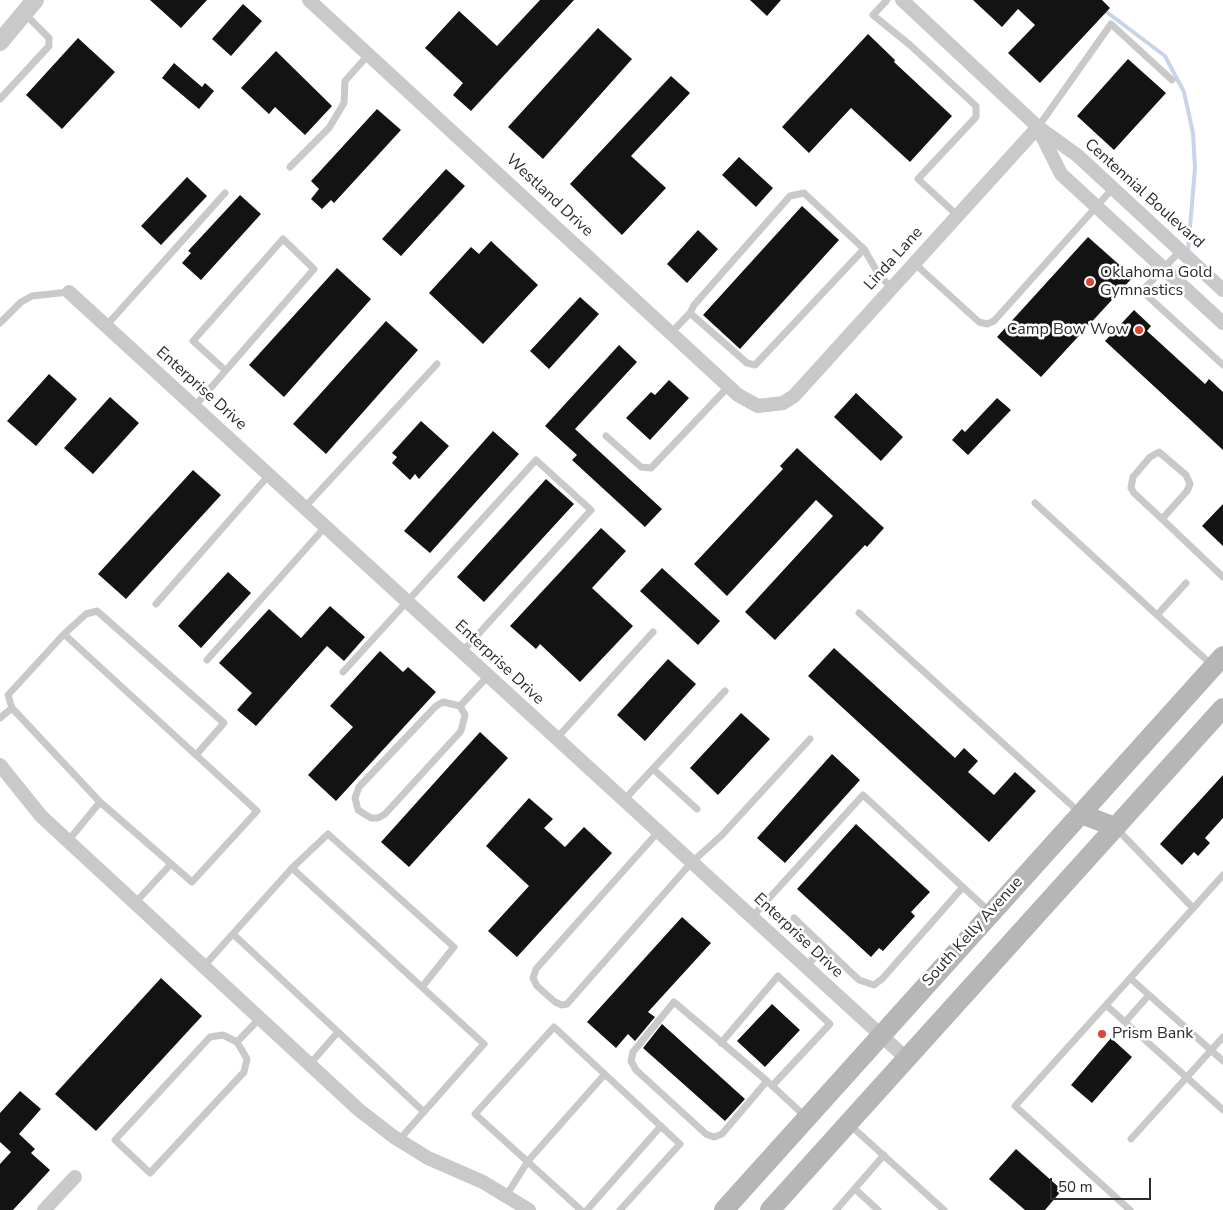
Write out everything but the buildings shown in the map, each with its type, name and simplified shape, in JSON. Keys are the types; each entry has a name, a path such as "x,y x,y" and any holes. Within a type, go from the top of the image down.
{"main road":[{"name":"South Kelly Avenue","path":"724,1210 990,912 1218,661"},
{"path":"770,1210 1223,708"},
{"path":"1081,814 1115,827"}],"street":[{"name":"Westland Drive","path":"310,0 729,386 748,402 770,406"},
{"name":"Centennial Boulevard","path":"902,0 1038,127 1078,156 1223,290"},
{"path":"0,42 30,7"},
{"name":"Linda Lane","path":"770,406 783,404 794,396 1038,127"},
{"name":"Centennial Boulevard","path":"1038,127 1061,174 1223,323"},
{"name":"Enterprise Drive","path":"69,292 556,740 752,917 805,968 907,1059"},
{"path":"0,765 41,816 359,1110 399,1140 428,1158 483,1182 519,1205"},
{"path":"44,1210 75,1177"}],"lane":[{"path":"887,0 873,15 910,45 976,106 976,117 918,179 957,215"},
{"path":"0,99 49,46 49,38 30,7"},
{"path":"1038,127 1111,24 1172,80"},
{"path":"290,167 328,128 344,103 345,81 369,54"},
{"path":"914,263 979,322 987,324 994,321 1113,188"},
{"path":"106,326 225,193"},
{"path":"671,332 790,196 804,193 864,249 879,275 892,288"},
{"path":"194,406 314,269 283,239 193,341 225,370"},
{"path":"690,312 748,363 755,365 864,249"},
{"path":"1180,250 1142,291 1223,365"},
{"path":"0,323 21,302 32,296 69,292"},
{"path":"304,508 437,364"},
{"path":"606,436 641,467 651,468 729,386"},
{"path":"1162,519 1187,491 1190,484 1186,475 1159,452 1150,457 1134,477 1131,488 1162,519 1223,577"},
{"path":"343,672 536,460 591,510 462,652"},
{"path":"156,604 268,474"},
{"path":"1035,503 1157,614 1218,661"},
{"path":"206,660 325,527"},
{"path":"1157,614 1186,583"},
{"path":"64,634 257,811 192,882 100,802 12,708 8,695 64,634 86,614 97,612 224,722 196,755"},
{"path":"859,613 1081,814"},
{"path":"556,740 653,632"},
{"path":"460,706 488,676"},
{"path":"624,801 725,691"},
{"path":"452,702 460,706 465,715 461,731 385,814 378,818 370,818 358,810 354,798 359,787 436,706 452,702"},
{"path":"0,718 12,708"},
{"path":"658,832 536,969 532,978 537,986 555,1002 562,1005 567,1004 691,862 722,835 810,739"},
{"path":"653,769 697,809"},
{"path":"752,917 863,794 990,912"},
{"path":"68,841 100,802"},
{"path":"1115,827 1193,908"},
{"path":"204,966 292,868 328,834 454,947 422,987"},
{"path":"135,903 171,864"},
{"path":"292,868 484,1044 399,1140"},
{"path":"1130,1210 1014,1106 1223,875"},
{"path":"794,918 859,980 874,984 882,979 963,887"},
{"path":"233,934 424,1112"},
{"path":"805,968 824,947"},
{"path":"720,1043 778,976 830,1024 770,1084 722,1134 714,1137 706,1134 636,1070 631,1061 633,1052 674,1002 720,1043 770,1084 807,1118"},
{"path":"1130,978 1223,1060"},
{"path":"1125,1022 1149,995"},
{"path":"1106,1005 1223,1110"},
{"path":"237,1042 260,1018"},
{"path":"581,1210 475,1114 554,1027 680,1144 620,1210"},
{"path":"310,1064 338,1032"},
{"path":"223,1035 237,1042 247,1059 244,1072 150,1172 115,1140 210,1037 223,1035"},
{"path":"1131,1140 1223,1037"},
{"path":"519,1205 528,1161 605,1074"},
{"path":"848,1123 944,1210"},
{"path":"587,1210 661,1126"},
{"path":"836,1210 884,1156"},
{"path":"855,1189 878,1210"}],"waterway":[{"path":"1104,10 1165,56 1184,92 1193,133 1195,168 1188,251"}],"place":[{"name":"Oklahoma Gold Gymnastics","path":"1090,282"},
{"name":"Camp Bow Wow","path":"1139,330"},
{"name":"Prism Bank","path":"1102,1034"}]}
